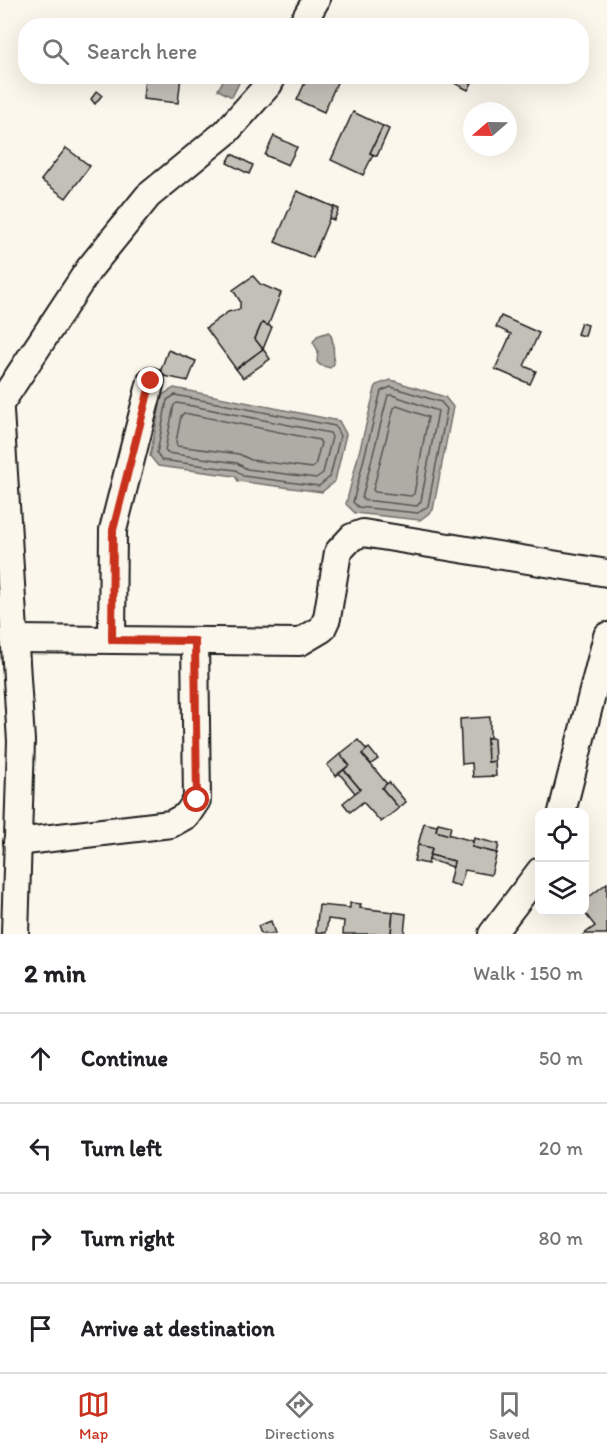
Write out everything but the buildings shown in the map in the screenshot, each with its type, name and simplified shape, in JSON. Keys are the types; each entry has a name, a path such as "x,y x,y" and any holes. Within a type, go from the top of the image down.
{"street":[{"path":"306,18 316,0"},
{"path":"0,404 89,269 148,196 226,132 269,84"},
{"path":"112,640 113,530 151,381"},
{"path":"0,411 21,741 15,934"},
{"path":"14,639 300,642 322,629 327,618 338,552 352,537 363,533 607,573"},
{"path":"563,808 607,636"},
{"path":"17,842 171,824 187,814 197,800 195,641"},
{"path":"492,934 535,878"}],"water":[{"path":"221,84 238,84 232,97 218,90"},
{"path":"329,332 333,343 334,364 330,368 317,362 318,351 313,342 317,336"},
{"path":"391,380 445,397 453,407 433,510 420,520 355,513 346,504 376,385"},
{"path":"174,388 339,421 346,434 335,481 322,492 238,481 235,476 158,466 150,456 162,395"}],"route":[{"path":"151,381 113,530 112,640 195,641 197,800"}]}
